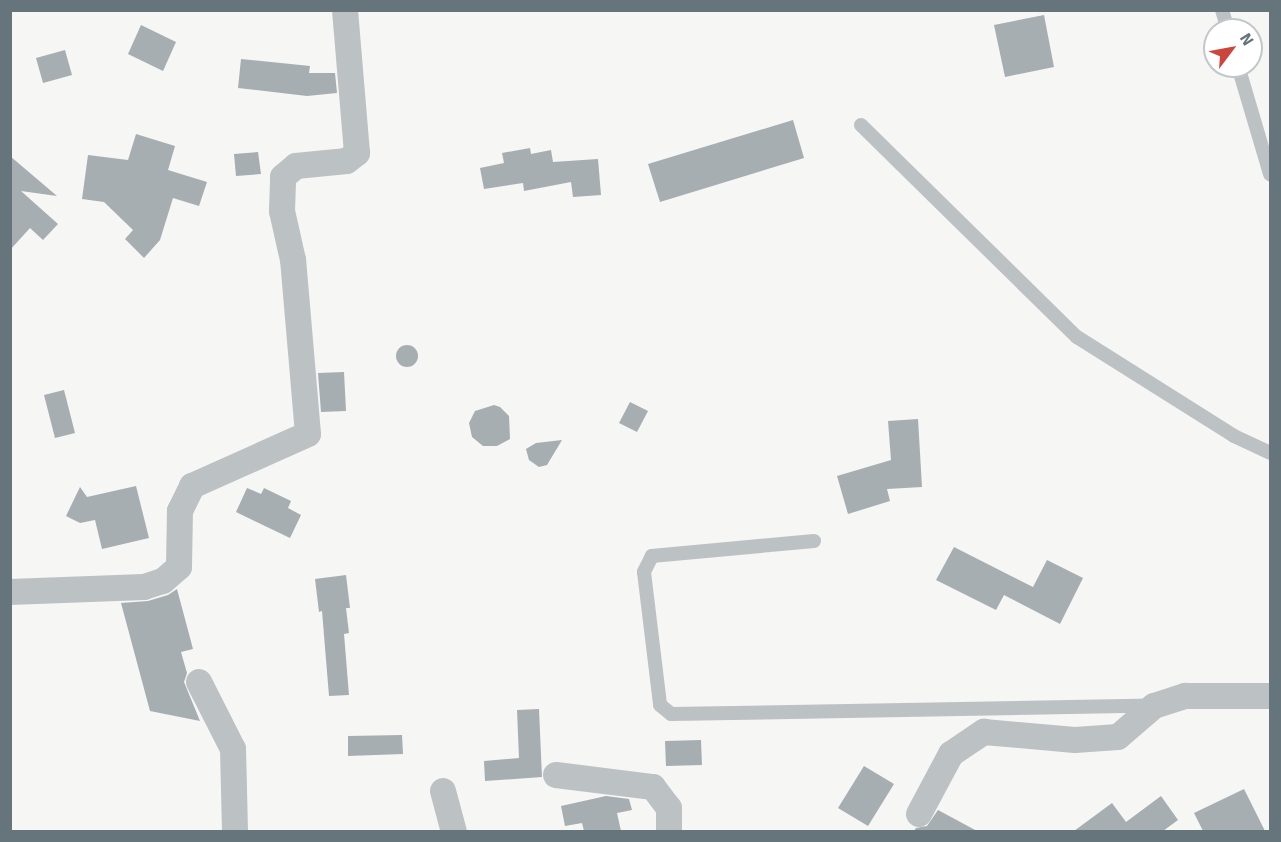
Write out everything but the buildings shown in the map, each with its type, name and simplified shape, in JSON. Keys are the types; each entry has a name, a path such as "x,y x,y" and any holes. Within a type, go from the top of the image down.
{"street":[{"path":"10,592 144,587 163,581 179,567 180,511 192,486 308,434 292,260 282,211 283,177 296,166 347,161 357,153 345,10"},
{"path":"199,682 233,749 235,831"},
{"path":"919,814 951,754 984,732 1075,740 1118,737 1154,706 1185,696 1270,696"},
{"path":"556,775 653,787 669,808 669,831"},
{"path":"443,791 454,831"}],"lane":[{"path":"1242,78 1270,174"},
{"path":"861,125 1077,338 1234,436 1270,453"},
{"path":"814,541 652,556 644,572 660,705 671,714 1154,706"}]}
